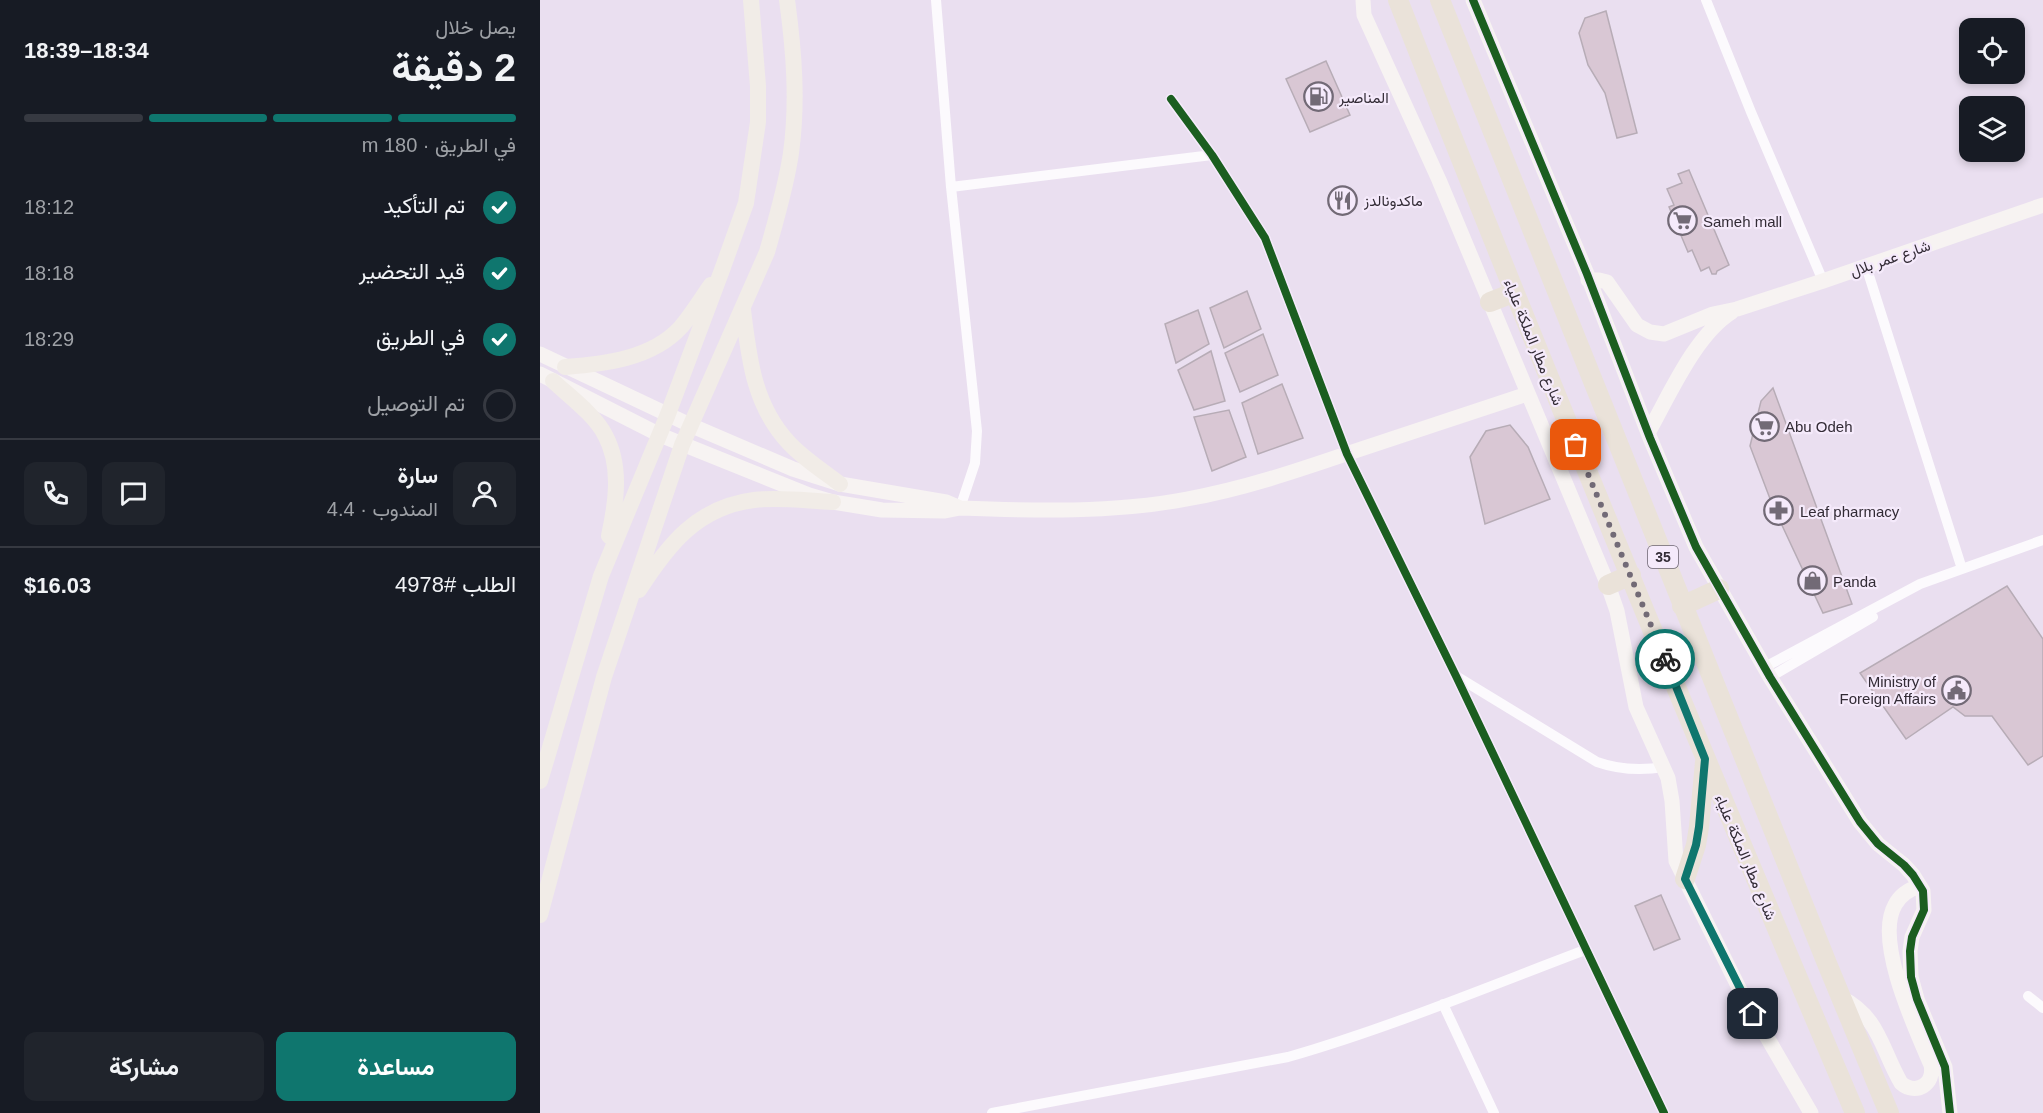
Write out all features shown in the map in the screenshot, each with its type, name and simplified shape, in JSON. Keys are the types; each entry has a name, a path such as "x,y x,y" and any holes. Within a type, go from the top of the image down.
{"highway":[{"name":"شارع مطار الملكة علياء","path":"1398,0 1513,293 1705,759 1855,1113"},
{"name":"35","path":"1440,0 1682,606 1889,1113"},
{"path":"1490,302 1513,293"},
{"path":"1608,585 1631,575"},
{"path":"1682,606 1719,589"},
{"path":"1685,879 1699,827 1705,759"}],"main road":[{"path":"601,576 660,435 746,203 758,122 758,86 751,0"},
{"path":"540,915 604,677 625,614 682,445 767,252 785,186 791,152 795,79 787,0"},
{"path":"565,367 602,364 628,357 665,341 681,327 722,270"},
{"path":"743,309 753,379 767,413 789,443 802,456 840,484"},
{"path":"540,781 601,576 616,503 616,475 612,453 605,435 595,421 546,377"},
{"path":"625,614 640,588 675,539 692,524 711,513 733,504 755,500 832,502"}],"street":[{"path":"936,0 951,187 977,439 972,475 960,508"},
{"path":"1363,0 1364,15 1423,143 1608,585 1617,611 1636,707 1664,766 1672,801 1676,861 1742,994 1809,1112"},
{"path":"1473,0 1696,547 1767,672 1860,822 1878,844 1904,865 1920,886 1925,903 1912,937 1911,977 1917,999 1945,1067 1950,1113"},
{"path":"1706,0 1750,112 1823,281"},
{"path":"1171,99 1212,155 1257,224 1271,251 1347,454 1456,676 1664,1113"},
{"path":"951,187 1212,155"},
{"name":"شارع عمر بلال","path":"1588,280 1607,282 1637,325 1656,334 1671,333 1713,314 1737,309 1823,281 2043,205"},
{"path":"1866,266 1962,569"},
{"name":"شارع عمر بلال","path":"1648,433 1701,341 1717,323 1737,309"},
{"path":"540,354 690,425 793,469 840,484 946,502 960,508"},
{"path":"546,377 660,435 784,486 832,502 882,510 945,512 960,508 1083,510 1176,501 1237,489 1527,394"},
{"path":"1767,672 1926,586 1929,582 2043,540"},
{"path":"1456,676 1597,762 1630,770 1647,770 1664,766"},
{"path":"1840,997 1859,1008 1872,1023 1901,1083 1906,1087 1916,1089 1926,1085 1932,1076 1931,1065 1903,999 1890,937 1890,918 1894,905 1905,892 1920,886"},
{"path":"992,1113 1288,1057 1323,1047 1443,1004 1585,950"},
{"path":"2028,996 2043,1008"},
{"path":"1443,1004 1494,1113"}],"building":[{"path":"1606,11 1637,133 1617,138 1605,93 1588,65 1579,33 1585,18"},
{"name":"المناصير","path":"1326,61 1350,115 1310,132 1286,79"},
{"path":"1689,170 1729,265 1717,271 1716,274 1712,274 1709,267 1701,271 1692,250 1688,252 1669,207 1674,205 1667,189 1682,183 1678,174"},
{"path":"1247,291 1261,329 1224,348 1210,308"},
{"path":"1198,310 1209,344 1176,363 1165,324"},
{"path":"1263,334 1278,375 1240,392 1225,353"},
{"path":"1211,351 1225,401 1194,410 1178,370"},
{"path":"1282,384 1303,438 1258,454 1242,403"},
{"path":"1773,388 1852,604 1823,613 1772,504 1750,446 1761,401"},
{"path":"1229,410 1246,457 1212,471 1194,417"},
{"path":"1510,425 1528,447 1550,499 1485,524 1470,457 1486,431"},
{"name":"Ministry of Foreign Affairs","path":"2007,586 2043,639 2043,756 2028,765 1992,716 1965,716 1953,707 1906,739 1860,673"},
{"path":"1661,895 1680,939 1654,950 1635,906"}],"cycle path":[{"path":"1473,0 1587,274 1650,438 1696,547 1770,677 1860,822 1878,844 1904,865 1923,891 1924,910 1912,937 1910,951 1911,977 1917,999 1945,1067 1950,1113"},
{"path":"1171,99 1212,155 1265,238 1347,454 1456,676 1664,1113"}],"way so far":[{"path":"1576,445 1665,659"}],"place":[{"name":"المناصير","path":"1318,97"},
{"name":"ماكدونالدز","path":"1343,200"},
{"name":"Sameh mall","path":"1682,221"},
{"name":"Abu Odeh","path":"1764,426"},
{"name":"Leaf pharmacy","path":"1779,511"},
{"name":"Panda","path":"1812,581"},
{"name":"Ministry of Foreign Affairs","path":"1957,690"}],"route":[{"path":"1665,659 1705,759 1699,827 1685,879 1753,1014"}]}
